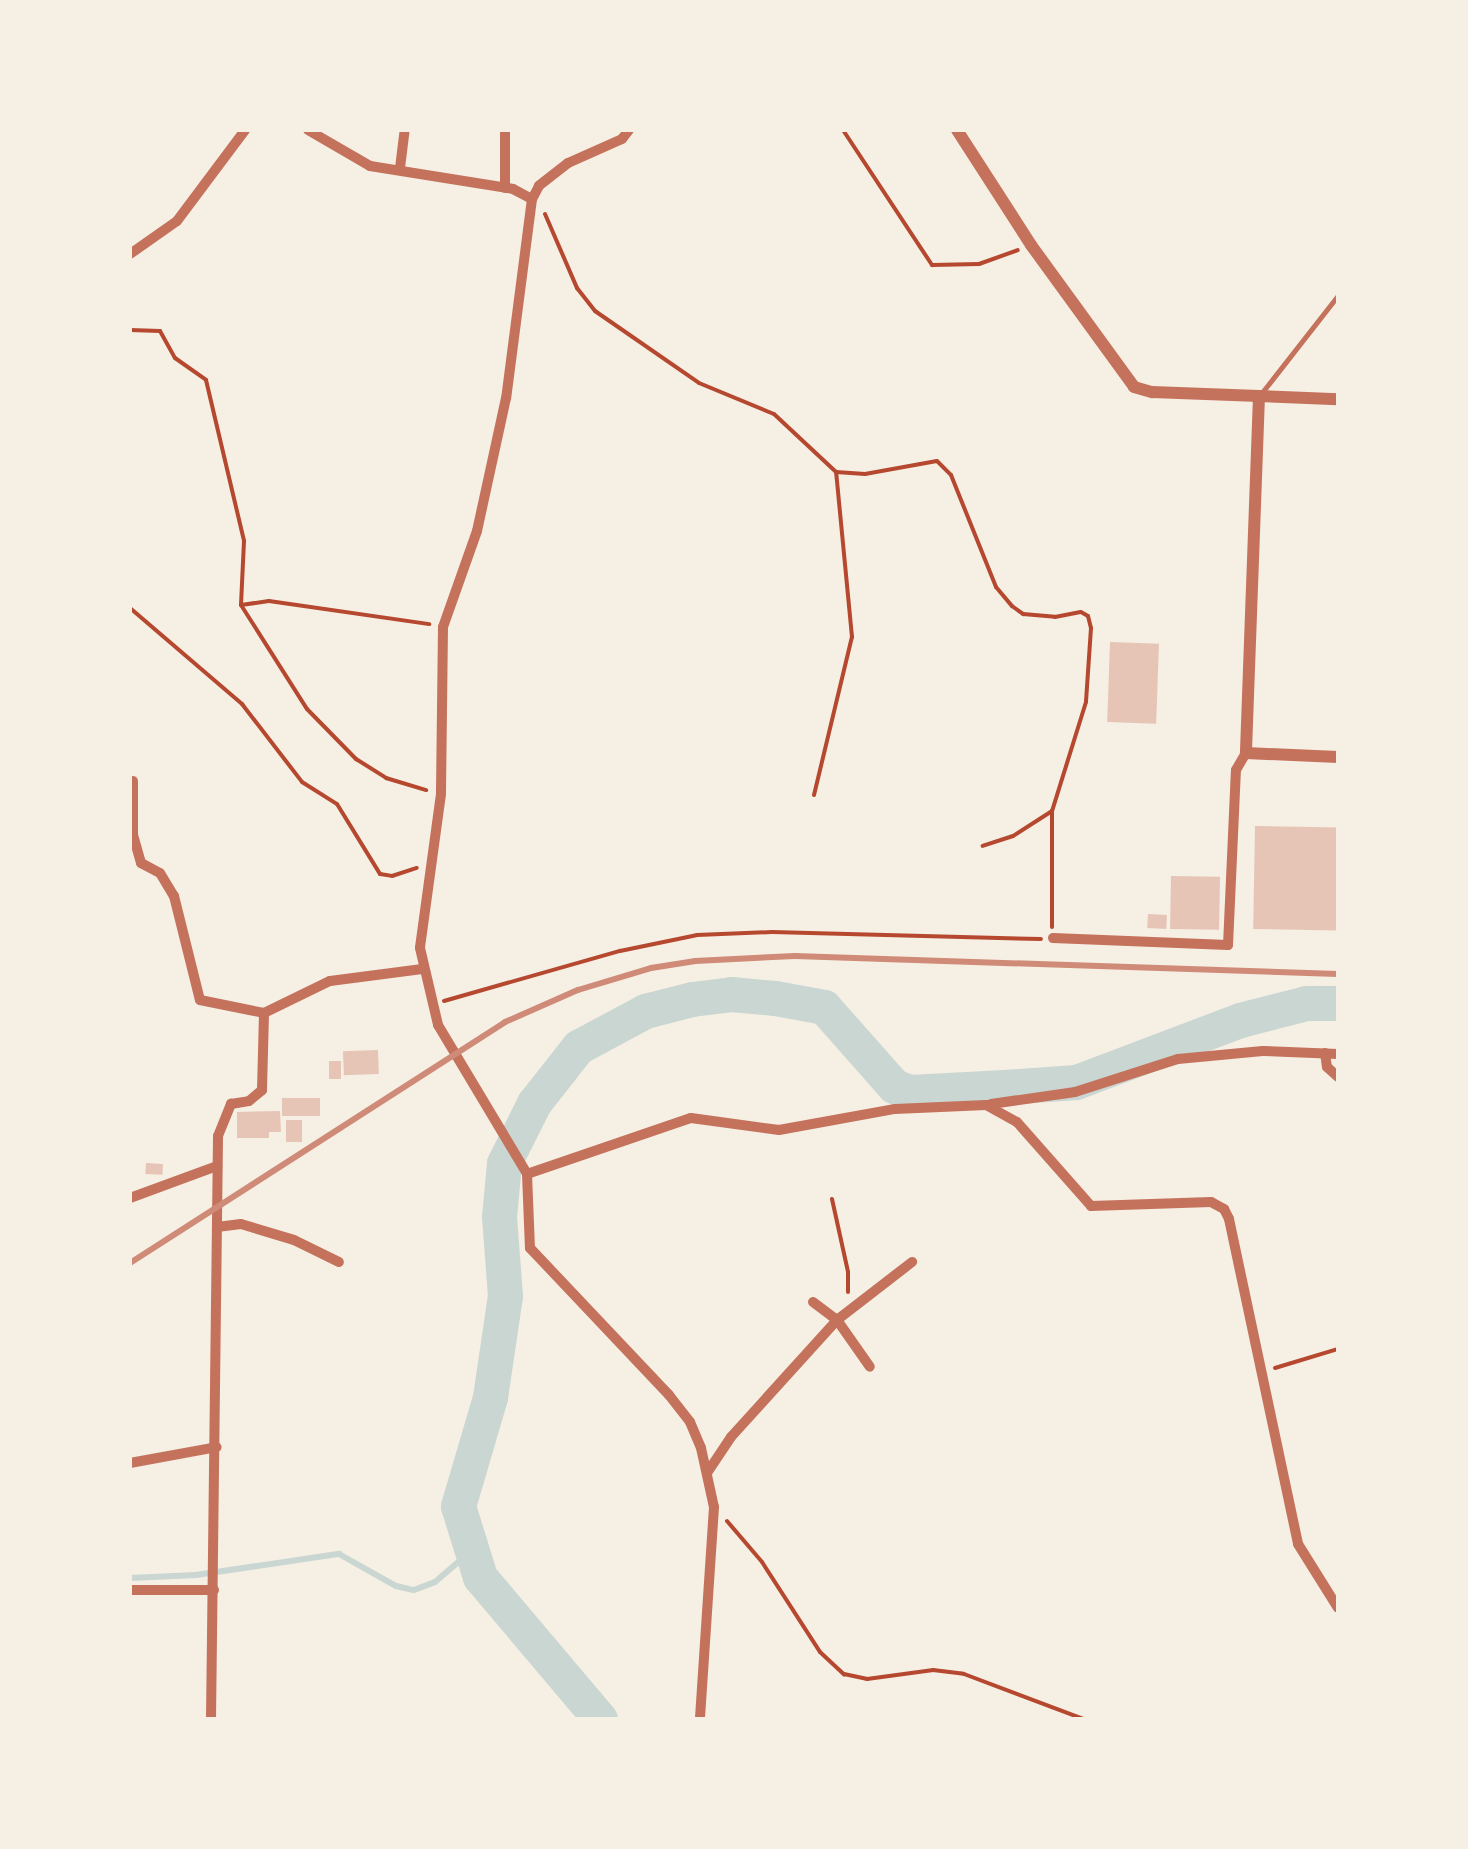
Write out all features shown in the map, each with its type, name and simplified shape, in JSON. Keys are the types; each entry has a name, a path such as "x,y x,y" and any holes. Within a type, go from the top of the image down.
{"street":[{"path":"130,254 178,220 245,130"},
{"path":"308,130 370,166 505,188 532,199"},
{"path":"400,168 405,130"},
{"path":"505,130 505,188"},
{"path":"629,130 622,139 568,164 539,186 532,199 506,398 476,531 443,627 441,794 420,920 422,969 430,1005 524,1170 530,1248 690,1422 714,1506 700,1719"},
{"path":"957,130 1030,245 1134,387 1152,392 1338,398"},
{"path":"1054,938 1228,944 1236,770 1246,754 1259,396"},
{"path":"1246,754 1338,757"},
{"path":"133,781 136,864 160,873 174,896 200,1000 264,1013 330,981 422,969"},
{"path":"212,1719 217,1166 222,1118 231,1104 249,1100 262,1090 264,1013"},
{"path":"524,1170 691,1118 779,1130 894,1109 986,1104 1075,1092 1178,1059 1262,1051 1338,1054"},
{"path":"1325,1052 1327,1067 1338,1077"},
{"path":"986,1104 1016,1122 1091,1206 1203,1200 1224,1209 1298,1544 1338,1608"},
{"path":"130,1198 217,1166"},
{"path":"217,1227 242,1224 294,1240 339,1262"},
{"path":"707,1473 732,1436 837,1320 912,1262"},
{"path":"813,1302 837,1320 870,1367"},
{"path":"130,1463 217,1447"},
{"path":"130,1590 214,1590"}],"lane":[{"path":"1259,396 1338,295"}],"path":[{"path":"843,130 932,264 980,264 1030,245"},
{"path":"430,1005 620,952 697,935 772,932 1054,938 1052,812 1086,702 1091,648 1088,616 1081,612 1055,617 1024,614 1012,606 996,587 950,475 937,461 864,474 836,472 774,414 699,383 595,311 567,267 550,220 532,199"},
{"path":"130,330 160,331 174,358 206,380 244,541 241,605 306,709 356,760 386,778 441,794"},
{"path":"814,795 852,637 836,472"},
{"path":"241,605 269,601 443,627"},
{"path":"130,608 242,704 302,782 337,804 380,874 392,876 431,863"},
{"path":"983,846 1013,836 1052,812"},
{"path":"832,1199 848,1272 848,1291 837,1320"},
{"path":"1260,1372 1338,1349"},
{"path":"714,1506 762,1562 820,1652 844,1674 867,1679 934,1670 964,1674 1084,1719"}],"building":[{"path":"1110,642 1159,644 1156,724 1107,722"},
{"path":"1255,826 1338,827 1336,930 1253,929"},
{"path":"1171,876 1220,877 1219,930 1170,929"},
{"path":"1148,914 1167,915 1166,929 1147,928"},
{"path":"378,1050 379,1074 344,1075 343,1051"},
{"path":"329,1061 341,1061 341,1079 329,1079"},
{"path":"282,1098 320,1098 320,1116 282,1116"},
{"path":"280,1111 281,1132 269,1132 269,1138 237,1138 237,1112"},
{"path":"286,1120 302,1120 302,1142 286,1142"},
{"path":"146,1163 163,1164 162,1175 145,1174"}],"waterway":[{"path":"600,1719 480,1577 458,1506 490,1397 505,1296 499,1217 504,1163 534,1103 578,1047 645,1011 692,999 731,994 775,998 824,1007 894,1086 910,1092 1004,1087 1076,1082 1240,1020 1306,1003 1338,1003"},
{"path":"130,1578 196,1575 339,1554 396,1586 414,1590 435,1582 471,1551"}],"railway":[{"path":"130,1263 505,1022 578,990 651,968 695,961 795,956 1338,974"}]}
